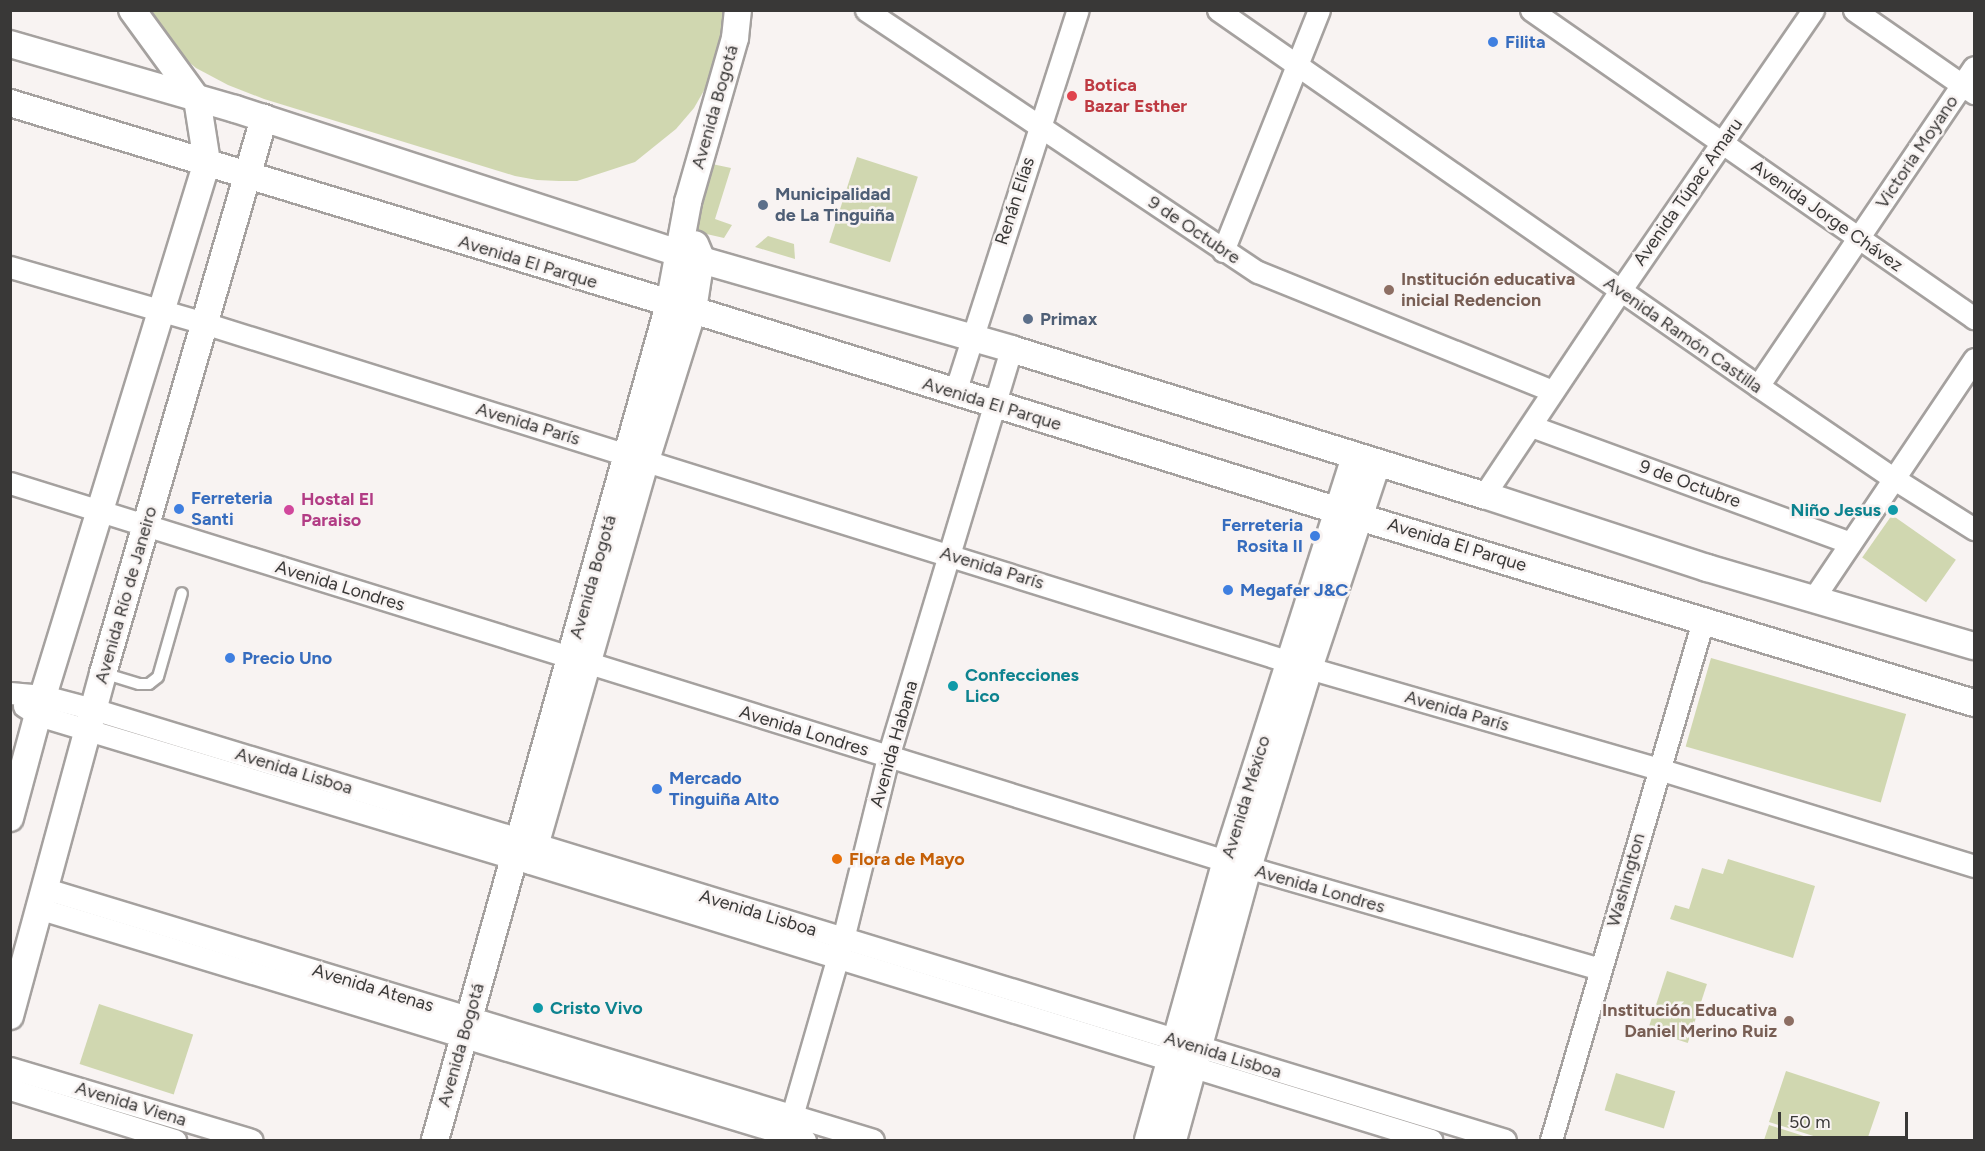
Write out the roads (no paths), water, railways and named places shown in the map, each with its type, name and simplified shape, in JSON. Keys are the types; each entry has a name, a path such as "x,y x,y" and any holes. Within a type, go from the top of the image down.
{"street":[{"path":"132,10 197,99 207,152"},
{"name":"Avenida Bogotá","path":"435,1140 474,1030 637,458 684,313 689,255 684,222 735,38 738,10"},
{"name":"9 de Octubre","path":"866,10 1040,124 1223,251 1258,272 1553,391"},
{"name":"Renán Elías","path":"955,392 1078,10"},
{"name":"Avenida Ramón Castilla","path":"1218,10 1758,386 1893,478 1974,529"},
{"path":"1223,251 1319,10"},
{"name":"Avenida Jorge Chávez","path":"1531,10 1974,318"},
{"name":"Avenida Túpac Amaru","path":"1484,495 1620,291 1813,10"},
{"path":"1854,10 1968,89"},
{"path":"10,44 235,109 689,255 972,338 1484,495 1707,568 1974,646"},
{"path":"138,82 150,74 159,48"},
{"name":"Victoria Moyano","path":"1758,386 1859,238 1968,89 1974,67"},
{"name":"Avenida El Parque","path":"10,103 207,152 248,176 684,313 955,392 1974,703"},
{"path":"10,818 40,705 162,311 207,152 235,109"},
{"name":"Avenida Río de Janeiro","path":"10,1016 44,899 103,673 264,118"},
{"name":"Avenida París","path":"10,267 204,323 1298,665 1659,769 1974,866"},
{"name":"Avenida Habana","path":"792,1133 888,757 1011,350"},
{"path":"1813,599 1974,359"},
{"name":"9 de Octubre","path":"1531,426 1850,543"},
{"name":"Avenida México","path":"1173,1140 1185,1054 1237,865 1298,665 1366,459"},
{"name":"Avenida Londres","path":"10,483 1237,865 1600,969"},
{"name":"Washington","path":"1551,1140 1703,621"},
{"name":"Avenida Lisboa","path":"10,693 40,705"},
{"name":"Avenida Lisboa","path":"10,698 91,720 524,851 1185,1054 1505,1140"},
{"name":"Avenida Atenas","path":"44,899 474,1030 792,1133 873,1140"},
{"name":"Avenida Bogotá","path":"452,1140 474,1030"},
{"name":"Avenida México","path":"1148,1140 1185,1054"},
{"name":"Avenida Lisboa","path":"1185,1054 1431,1140"},
{"name":"Avenida Viena","path":"10,1068 251,1140"},
{"name":"Avenida Viena","path":"10,1089 175,1140"}],"lane":[{"path":"103,673 139,684 149,684 158,678 182,593"}],"place":[{"name":"Filita","path":"1493,42"},
{"name":"Botica Bazar Esther","path":"1072,96"},
{"name":"Municipalidad de La Tinguiña","path":"763,205"},
{"name":"Institución educativa inicial Redencion","path":"1389,290"},
{"name":"Primax","path":"1028,319"},
{"name":"Ferreteria Santi","path":"179,509"},
{"name":"Hostal El Paraiso","path":"289,510"},
{"name":"Niño Jesus","path":"1893,510"},
{"name":"Ferreteria Rosita II","path":"1315,536"},
{"name":"Megafer J&C","path":"1228,590"},
{"name":"Precio Uno","path":"230,658"},
{"name":"Confecciones Lico","path":"953,686"},
{"name":"Mercado Tinguiña Alto","path":"657,789"},
{"name":"Flora de Mayo","path":"837,859"},
{"name":"Cristo Vivo","path":"538,1008"},
{"name":"Institución Educativa Daniel Merino Ruiz","path":"1789,1021"}]}
